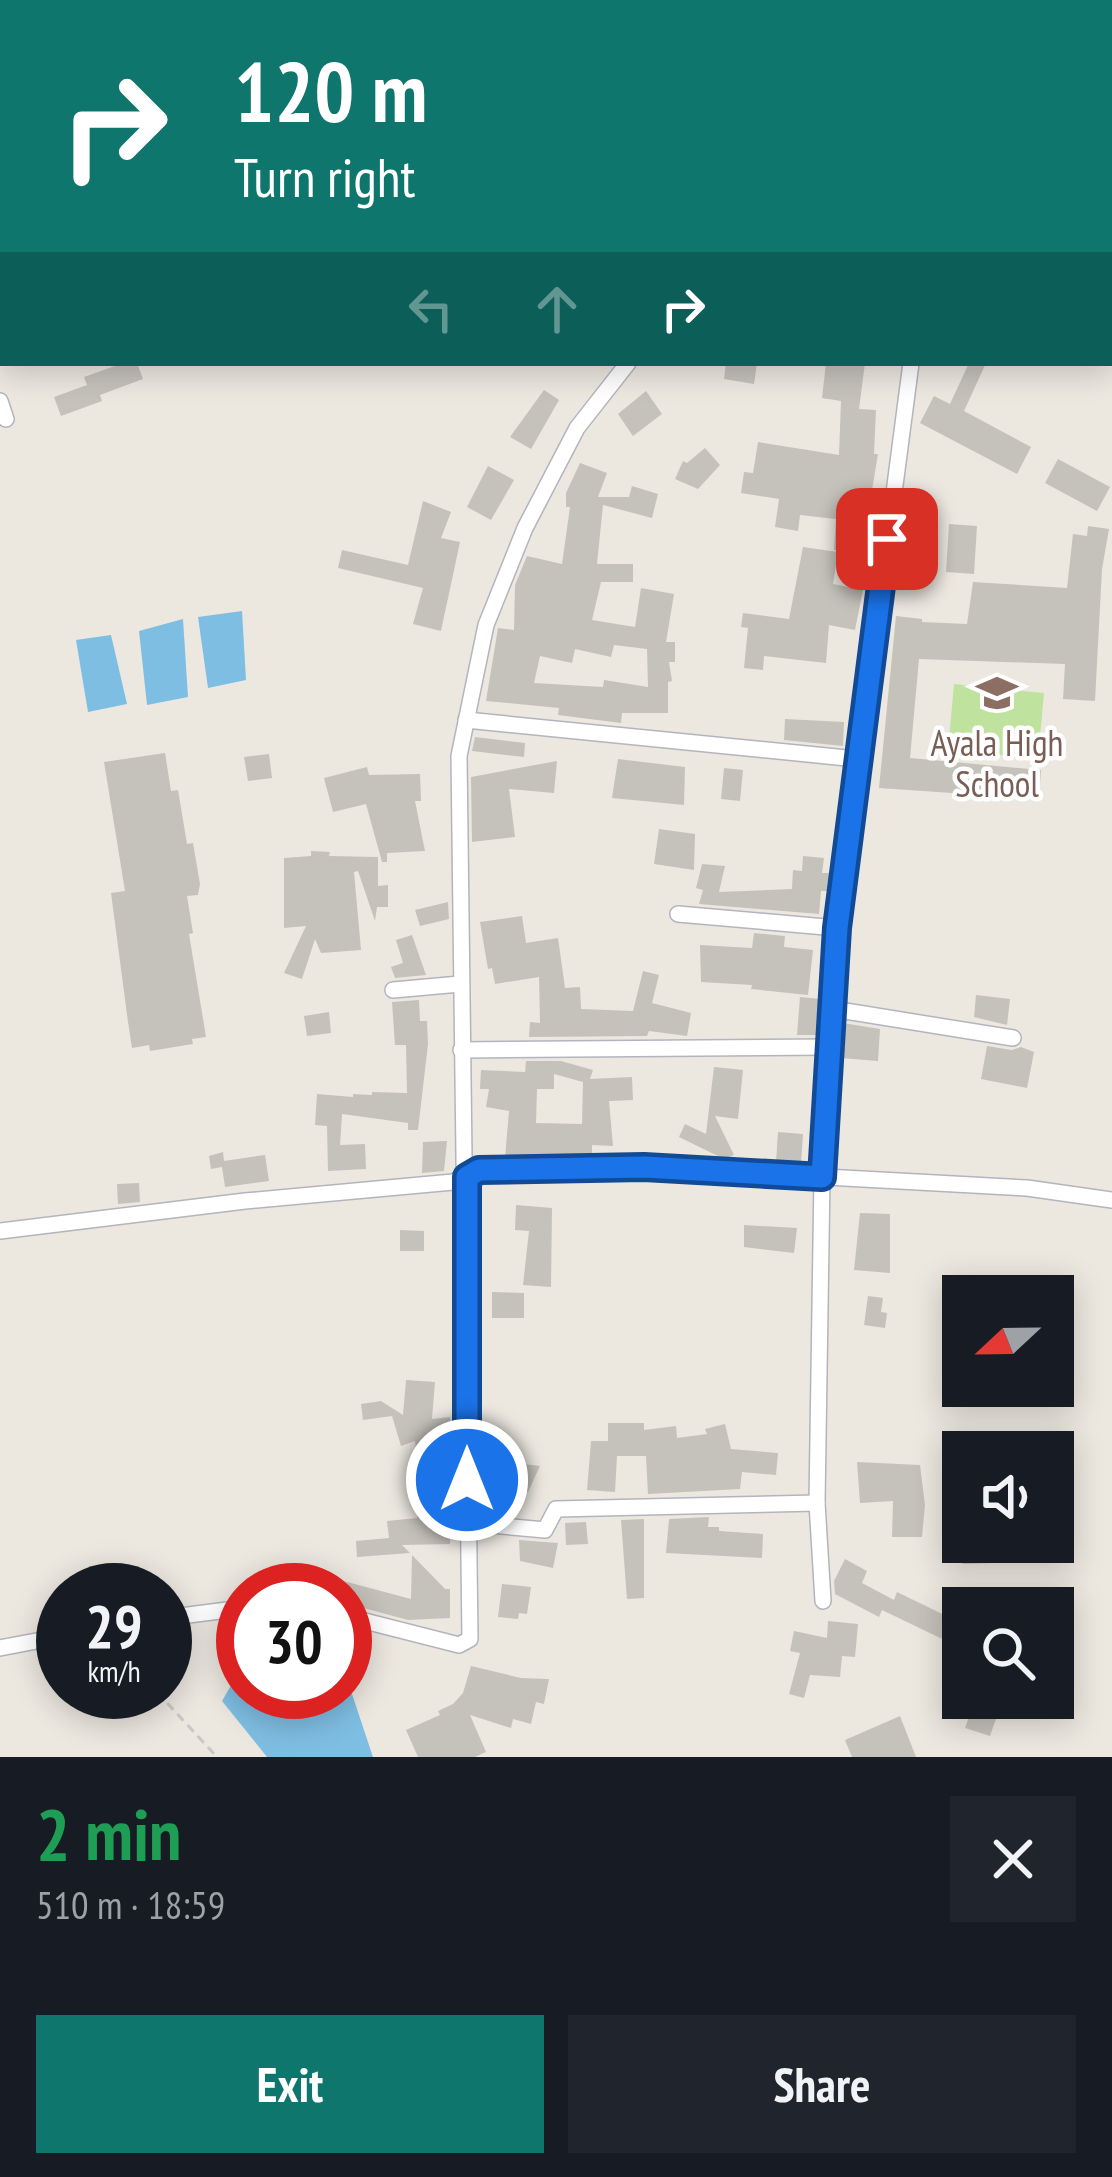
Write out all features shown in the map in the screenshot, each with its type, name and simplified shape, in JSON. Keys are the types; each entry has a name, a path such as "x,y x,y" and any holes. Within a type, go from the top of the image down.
{"street":[{"path":"372,1622 466,1644 470,1639 458,756 485,626 525,528 577,428 626,366"},
{"path":"823,1601 817,1502 822,1177 837,928 911,366"},
{"path":"0,401 6,419"},
{"path":"466,719 857,759"},
{"path":"678,914 837,928"},
{"path":"393,990 460,984"},
{"path":"833,1009 1013,1037"},
{"path":"460,1050 831,1048"},
{"path":"0,1232 453,1181 479,1170 644,1167 1027,1188 1112,1200"},
{"path":"468,1523 545,1530 556,1509 817,1502"},
{"path":"0,1648 36,1641"}],"path":[{"path":"182,1719 215,1755"},
{"path":"203,1757 215,1755"}],"green space":[{"path":"954,684 1044,693 1038,759 948,750"}],"water":[{"path":"242,611 246,680 208,688 198,617"},
{"path":"183,619 188,697 147,705 139,631"},
{"path":"111,635 127,704 88,712 76,640"},
{"path":"236,1719 360,1719 373,1757 267,1757"}],"building":[{"path":"115,366 138,366 143,379 61,416 54,397 87,385 84,377"},
{"path":"726,366 757,366 754,384 724,379"},
{"path":"826,366 865,366 859,409 876,410 874,454 878,454 867,553 834,550 836,519 800,515 798,531 775,527 779,499 741,493 744,472 753,473 758,442 839,455 841,401 822,398"},
{"path":"968,366 985,366 964,411 1031,447 1017,474 920,423 934,396 950,404"},
{"path":"544,390 559,400 531,449 510,437"},
{"path":"646,391 662,414 633,436 618,414"},
{"path":"705,448 720,465 698,489 675,479 683,461 687,463"},
{"path":"1058,459 1110,487 1097,511 1045,483"},
{"path":"580,463 607,473 598,497 629,497 632,486 658,494 652,518 603,505 597,564 633,564 633,582 601,582 592,620 635,627 641,588 674,594 666,642 675,642 675,662 669,662 668,713 622,713 621,723 558,715 559,708 486,701 498,628 514,630 515,585 527,556 562,564 570,507 566,507 566,493","holes":["614,645 647,649 648,687 604,680 603,687 534,683 540,656 572,663 575,649 611,657"]},
{"path":"488,466 514,480 491,520 467,507"},
{"path":"423,501 451,512 441,538 460,542 441,631 413,624 423,588 338,568 342,550 408,565"},
{"path":"949,524 977,526 974,574 946,572"},
{"path":"1088,526 1109,529 1102,569 1095,701 1063,699 1065,664 919,659 910,758 1041,770 1039,799 879,788 896,616 967,624 973,582 1067,588 1073,534 1087,536"},
{"path":"803,547 838,552 833,584 863,590 855,630 829,625 826,663 764,656 763,670 744,668 748,628 741,627 743,613 789,619"},
{"path":"785,719 844,722 843,746 784,740"},
{"path":"475,737 525,743 524,757 472,751"},
{"path":"165,753 171,791 178,790 200,884 198,895 187,896 206,1037 192,1039 193,1044 150,1051 149,1045 132,1048 111,893 125,891 104,762"},
{"path":"269,754 272,778 248,781 244,757"},
{"path":"618,759 685,767 684,805 612,798"},
{"path":"557,761 554,793 509,789 515,837 472,842 471,777"},
{"path":"367,767 369,775 420,774 421,801 415,801 425,851 387,853 387,862 382,862 366,804 333,812 324,778"},
{"path":"724,768 743,770 740,801 721,799"},
{"path":"659,829 695,834 694,870 654,864"},
{"path":"311,851 378,857 378,886 388,885 388,907 377,907 375,921 358,871 354,872 361,950 321,953 315,939 302,979 284,973 306,926 284,928 284,858 311,856"},
{"path":"803,856 824,858 822,873 830,873 828,891 821,891 819,914 699,904 703,890 696,888 702,864 725,866 719,892 792,889 793,870 802,871"},
{"path":"448,902 449,919 420,926 415,910"},
{"path":"522,916 526,943 558,938 565,988 580,987 581,1009 633,1011 643,971 659,975 652,1003 691,1013 687,1036 649,1031 647,1036 529,1037 530,1022 540,1023 539,977 495,984 480,922"},
{"path":"754,933 785,936 784,947 813,950 808,995 701,982 700,945 752,948"},
{"path":"412,935 426,975 395,978 391,967 403,963 396,940"},
{"path":"976,995 1010,999 1007,1025 974,1017"},
{"path":"800,997 821,999 819,1035 797,1035"},
{"path":"419,1000 420,1021 427,1021 428,1044 418,1130 408,1130 408,1123 342,1114 340,1145 365,1144 366,1169 328,1171 327,1126 315,1125 317,1094 407,1093 406,1045 395,1045 392,1002"},
{"path":"329,1012 331,1033 307,1036 304,1016"},
{"path":"843,1023 880,1029 878,1061 841,1058"},
{"path":"987,1046 1034,1052 1027,1088 981,1079"},
{"path":"526,1061 561,1061 593,1070 590,1079 632,1077 633,1100 609,1101 613,1146 592,1145 592,1156 505,1158 509,1111 486,1107 489,1089 480,1089 481,1070 525,1072","holes":["554,1074 583,1082 582,1124 536,1123 537,1089 554,1089"]},
{"path":"714,1067 743,1070 738,1119 715,1116 734,1155 724,1159 679,1137 685,1124 706,1134"},
{"path":"778,1132 803,1134 801,1164 776,1162"},
{"path":"447,1141 444,1171 422,1173 423,1142"},
{"path":"223,1152 224,1161 265,1155 269,1181 225,1187 222,1167 211,1169 209,1156"},
{"path":"139,1183 140,1202 118,1204 117,1184"},
{"path":"516,1205 552,1208 551,1287 523,1285 529,1231 515,1230"},
{"path":"860,1213 890,1214 890,1273 854,1270"},
{"path":"744,1225 797,1228 794,1253 744,1247"},
{"path":"400,1230 424,1231 424,1251 400,1251"},
{"path":"492,1292 524,1293 524,1318 492,1318"},
{"path":"868,1296 883,1298 885,1328 864,1325"},
{"path":"406,1380 435,1382 432,1419 450,1417 455,1527 450,1527 450,1544 402,1545 410,1553 357,1557 356,1541 389,1538 387,1521 417,1518 417,1494 438,1494 437,1446 416,1449 415,1441 401,1446 392,1416 363,1420 361,1404 381,1401 403,1415"},
{"path":"608,1423 644,1423 644,1430 676,1426 677,1438 707,1434 705,1429 725,1424 731,1449 778,1453 776,1475 742,1472 740,1489 648,1494 646,1456 617,1456 615,1492 587,1490 591,1441 608,1441"},
{"path":"508,1462 540,1466 528,1492 508,1490 509,1513 484,1512 484,1488 506,1489"},
{"path":"857,1462 920,1465 925,1505 922,1537 892,1537 893,1501 860,1503"},
{"path":"709,1517 708,1527 719,1527 719,1531 763,1534 762,1558 666,1553 669,1519"},
{"path":"644,1519 644,1598 627,1599 621,1520"},
{"path":"586,1522 588,1544 566,1545 565,1523"},
{"path":"519,1540 558,1543 553,1568 520,1561"},
{"path":"412,1555 450,1589 450,1618 408,1620 372,1610 372,1589 411,1599"},
{"path":"845,1559 867,1571 862,1583 894,1600 897,1592 942,1614 942,1639 882,1610 879,1617 835,1594 834,1581"},
{"path":"502,1584 531,1587 527,1614 519,1613 518,1619 498,1617"},
{"path":"828,1621 858,1624 855,1657 842,1656 840,1677 810,1675 804,1698 789,1694 800,1653 790,1651 794,1631 827,1638"},
{"path":"471,1666 521,1678 549,1679 544,1704 536,1702 531,1724 513,1719 511,1728 470,1715 486,1752 475,1757 418,1757 406,1730 453,1704 463,1693"},
{"path":"900,1716 916,1757 852,1757 845,1740"},
{"path":"968,1719 996,1719 990,1736 965,1728"}],"place":[{"name":"Ayala High School","path":"997,693"}],"route":[{"path":"467,1480 467,1177 479,1170 644,1167 822,1177 837,928 887,539"}]}
